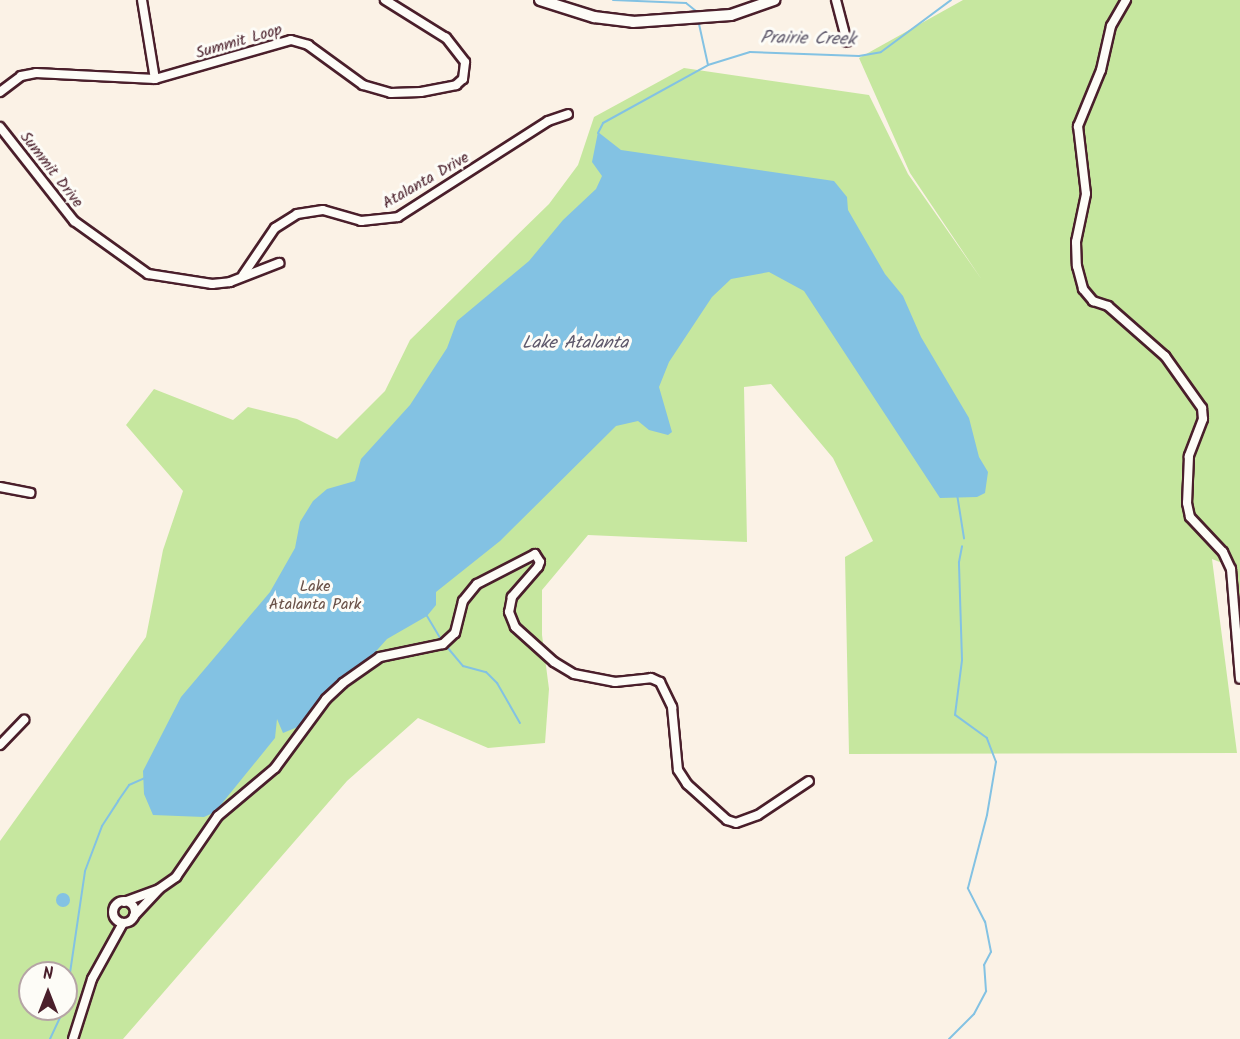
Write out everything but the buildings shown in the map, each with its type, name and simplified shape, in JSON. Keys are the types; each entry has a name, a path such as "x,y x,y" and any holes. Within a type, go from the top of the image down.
{"main road":[{"path":"540,0 594,17 633,22 731,15 774,0"}],"street":[{"path":"142,0 155,79"},
{"name":"Summit Loop","path":"0,92 21,76 36,73 155,79 291,40 308,45 363,85 392,93 421,92 456,85 464,79 465,62 446,38 385,0"},
{"path":"836,0 847,42"},
{"path":"1126,0 1112,26 1101,70 1078,126 1086,194 1076,242 1077,266 1083,289 1093,301 1108,306 1165,356 1202,408 1203,419 1189,456 1187,502 1190,518 1223,552 1231,569 1240,679"},
{"name":"Atalanta Drive","path":"243,275 275,228 297,214 323,210 361,221 398,217 548,121 568,114"},
{"name":"Summit Drive","path":"0,127 75,221 148,274 212,284 230,282 243,275 279,263"},
{"path":"0,487 30,493"},
{"path":"73,1039 92,979 123,923 134,916 159,889 176,877 218,816 275,768 319,708 343,683 380,657 442,644 455,633 463,601 477,584 535,554 540,562 538,567 512,597 509,612 515,627 554,662 574,674 615,682 651,678 660,682 666,690 672,708 678,770 687,784 727,820 736,823 758,815 809,781"},
{"path":"0,746 24,720"},
{"path":"123,923 117,920 114,910 124,902 159,889"},
{"path":"124,902 133,906 134,916"}],"green space":[{"name":"Lake Atalanta Park","path":"963,0 1240,0 1240,600 1235,568 1212,559 1237,753 849,754 845,557 873,541 833,458 771,384 744,387 747,542 588,535 542,590 542,635 549,689 545,743 488,748 418,718 347,781 123,1039 0,1039 0,841 146,637 163,550 183,491 126,425 154,389 233,420 248,407 297,419 337,439 385,391 410,340 549,204 578,165 594,117 684,68 869,95 908,174 982,280 910,173 859,58"}],"water":[{"name":"Lake Atalanta","path":"598,132 621,150 834,181 847,197 848,210 885,274 903,296 921,337 969,418 979,457 988,472 985,493 977,497 940,498 804,291 769,272 731,279 712,297 669,362 659,387 672,432 668,435 649,430 638,421 616,426 500,541 436,592 436,605 427,616 387,639 361,668 334,685 300,726 283,733 277,719 275,738 215,812 204,817 153,815 144,794 143,771 181,697 270,592 295,548 300,522 313,501 327,489 355,481 361,459 410,405 447,348 457,321 529,261 563,220 596,189 602,176 592,162"},
{"path":"63,893 68,895 70,900 68,905 63,907 58,905 56,900 58,895"}],"waterway":[{"path":"613,0 686,3 697,12"},
{"name":"Prairie Creek","path":"598,133 603,123 708,65 750,52 859,56 881,52 951,0"},
{"path":"699,24 708,65"},
{"path":"957,494 964,538"},
{"path":"949,1039 974,1014 986,991 984,965 991,952 985,922 968,888 987,815 996,762 987,738 955,715 962,660 959,562 962,546"},
{"path":"427,616 441,639"},
{"path":"447,647 463,666 486,672 497,683 520,723"},
{"path":"72,961 85,871 102,826 129,785 145,778"},
{"path":"50,1039 58,1021"}]}
